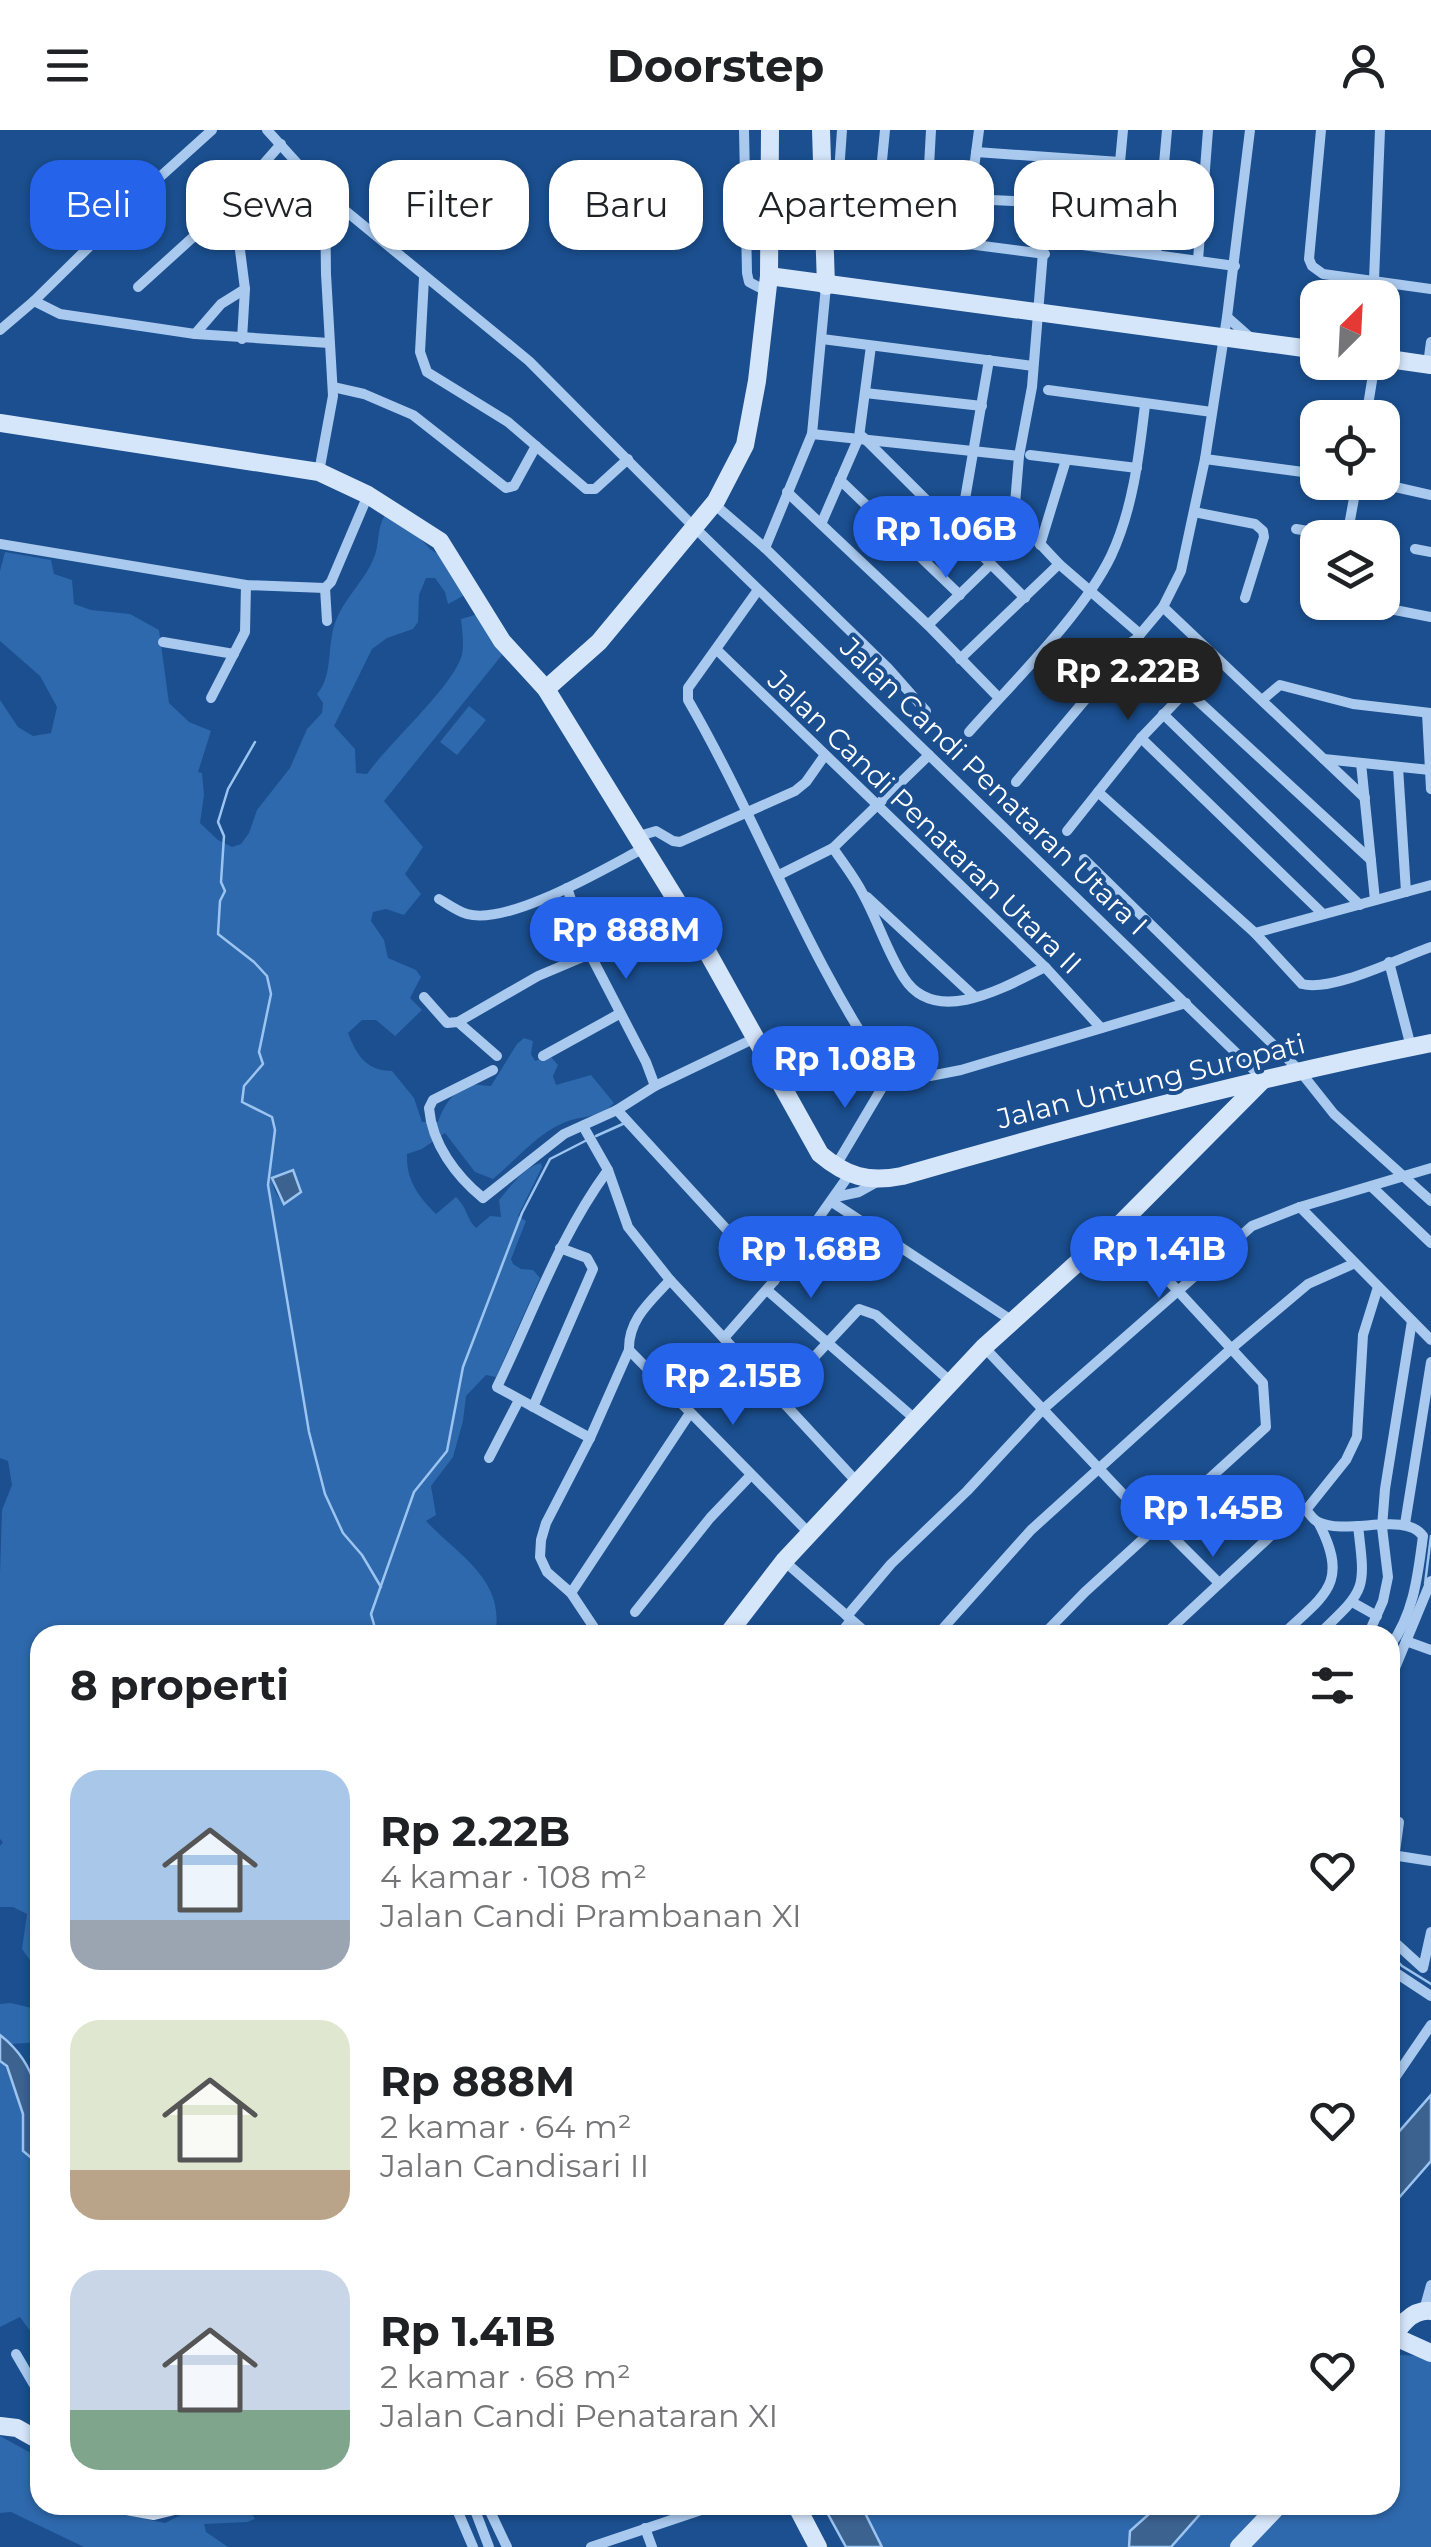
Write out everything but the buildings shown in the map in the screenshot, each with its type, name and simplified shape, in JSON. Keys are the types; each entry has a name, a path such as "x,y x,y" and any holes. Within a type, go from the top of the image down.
{"main road":[{"path":"546,690 599,642 714,504 733,472 750,426 769,284 770,130"},
{"path":"822,130 826,160"},
{"path":"826,286 829,250"},
{"path":"769,284 826,286 1039,311 1300,348"},
{"path":"1400,361 1430,365"},
{"path":"0,423 319,472 368,494 440,541 502,642 546,690 699,936 820,1154 842,1171"},
{"name":"Jalan Untung Suropati","path":"842,1171 878,1181 1088,1122 1299,1070 1431,1043"},
{"path":"735,1625 784,1560 984,1347 1118,1226 1263,1079"},
{"path":"1400,2329 1409,2318 1427,2311"},
{"path":"1400,2342 1431,2353"},
{"path":"0,2426 17,2428 30,2435"},
{"path":"801,2515 818,2547"},
{"path":"1239,2547 1269,2515"}],"street":[{"path":"0,330 212,130"},
{"name":"Jalan Candi Penataran Utara I","path":"267,130 295,160"},
{"path":"744,130 744,160"},
{"path":"838,160 842,130"},
{"path":"883,160 886,130"},
{"path":"929,160 930,130"},
{"path":"975,160 979,130"},
{"path":"1120,160 1123,130"},
{"path":"1156,254 1167,130"},
{"path":"1198,260 1208,130"},
{"path":"1016,782 1163,607 1181,571 1224,338 1250,130"},
{"path":"1322,130 1308,258 1318,272 1374,280 1380,130"},
{"path":"266,160 281,144"},
{"path":"976,152 1091,160"},
{"name":"Jalan Candi Penataran Utara I","path":"349,214 529,362 758,590 1263,1079"},
{"path":"138,287 186,244"},
{"path":"994,248 1045,254"},
{"path":"240,250 245,289 242,338"},
{"path":"319,472 333,387 327,250"},
{"path":"769,284 749,282 746,250 770,251"},
{"path":"1045,250 1014,516 1187,690 1371,860"},
{"path":"1127,250 1235,266"},
{"path":"424,278 420,352 427,372 508,422 590,490 628,458"},
{"path":"1400,284 1431,289"},
{"path":"765,548 812,434 826,286"},
{"path":"194,334 220,304 245,289"},
{"path":"34,302 60,314 194,334 329,343"},
{"path":"1227,317 1256,342"},
{"path":"822,340 1033,366"},
{"path":"1430,365 1431,342"},
{"path":"822,522 861,437 871,346"},
{"path":"959,534 988,360"},
{"path":"333,387 364,394 414,415 506,488 514,486 536,446"},
{"path":"1048,390 1212,412"},
{"path":"865,393 982,406"},
{"path":"970,732 1090,592 1109,560 1137,468 1144,404"},
{"path":"812,434 1137,468"},
{"path":"861,437 1025,598"},
{"path":"1204,459 1300,471"},
{"path":"1040,545 1066,460"},
{"path":"840,480 960,595"},
{"path":"1400,488 1431,495"},
{"path":"787,492 928,624 998,698"},
{"path":"326,620 325,588 368,494"},
{"path":"1296,529 1332,535 1348,531 1354,500"},
{"path":"714,504 888,668 926,712"},
{"path":"1194,512 1255,524 1263,531 1245,598"},
{"path":"0,544 246,584 325,588"},
{"path":"1416,549 1431,552"},
{"path":"960,659 1059,564"},
{"path":"928,624 990,565"},
{"path":"211,698 245,632 246,584"},
{"path":"758,590 688,688 688,700 848,1015 890,1076"},
{"path":"1163,607 1365,798"},
{"path":"1400,611 1431,617"},
{"path":"163,642 234,654"},
{"name":"Jalan Candi Penataran Utara II","path":"717,650 1045,967 1101,1028"},
{"path":"1262,700 1280,685 1353,704 1429,713 1431,789"},
{"path":"1066,831 1141,738 1187,690"},
{"path":"1164,714 1360,904"},
{"path":"1141,738 1323,914"},
{"path":"440,899 468,915 501,913 567,888 656,831 672,842 680,842 799,788 825,755"},
{"path":"780,875 834,848 930,755"},
{"path":"1324,759 1430,770"},
{"path":"1361,764 1375,900"},
{"path":"1398,767 1406,892"},
{"path":"1101,789 1255,933 1296,978 1312,986 1331,983 1431,947"},
{"path":"834,848 863,894 900,974 910,987 940,1001 976,997 1045,967"},
{"path":"1084,859 1299,1070 1334,1114 1431,1201"},
{"path":"1255,933 1431,886"},
{"path":"567,888 590,954 655,1086"},
{"path":"863,894 976,997"},
{"path":"424,996 447,1023 458,1022 538,976 590,954"},
{"path":"1389,962 1411,1047"},
{"path":"890,1076 930,1076 961,1070 1186,1004"},
{"path":"543,1056 619,1014"},
{"path":"458,1022 497,1056"},
{"path":"493,1070 433,1100 429,1108 436,1138 449,1162 481,1197 487,1197 564,1134 588,1134 623,1119 655,1086 754,1038"},
{"path":"724,1338 771,1285 834,1199 842,1171 890,1076"},
{"path":"623,1119 771,1285 828,1343 915,1420"},
{"path":"588,1134 608,1170 628,1227 670,1280 856,1481"},
{"path":"844,1625 891,1564 967,1491 1041,1411 1252,1226 1300,1207 1431,1168"},
{"path":"590,1438 497,1387 560,1248 608,1170"},
{"path":"834,1199 878,1181"},
{"path":"1372,1188 1431,1243"},
{"path":"834,1199 1014,1322"},
{"path":"1300,1207 1431,1340"},
{"path":"1054,1625 1266,1427 1263,1384 1118,1226"},
{"path":"532,1407 593,1269 587,1258 560,1248"},
{"path":"947,1625 1031,1530 1232,1348 1308,1284 1354,1264"},
{"path":"592,1625 571,1594 547,1572 540,1557 541,1540 629,1350 628,1336 635,1318 670,1280"},
{"path":"1292,1625 1328,1590 1333,1579 1333,1558 1318,1522 1306,1510 1346,1460 1356,1437 1363,1335 1378,1287"},
{"path":"778,1397 864,1308 951,1382"},
{"path":"1373,1625 1388,1577 1382,1527 1412,1320"},
{"path":"984,1347 1098,1470 1219,1583"},
{"path":"629,1350 809,1533"},
{"path":"1404,1524 1431,1362"},
{"path":"489,1458 520,1400"},
{"path":"571,1594 690,1413"},
{"path":"635,1612 710,1518 751,1475"},
{"path":"1175,1625 1292,1517"},
{"path":"1318,1522 1382,1527 1404,1524 1419,1530 1423,1536 1417,1586 1400,1631"},
{"path":"1328,1625 1352,1602 1364,1577 1358,1526"},
{"path":"784,1560 857,1625"},
{"path":"1400,1656 1430,1588"},
{"path":"1352,1602 1377,1616"},
{"path":"1406,1641 1431,1650"},
{"path":"1400,1856 1431,1861"},
{"path":"1400,1948 1420,1968 1427,1963 1431,1932"},
{"path":"1400,1976 1431,1996"},
{"path":"1400,2070 1431,2025"},
{"path":"1427,2311 1431,2285"},
{"path":"16,2354 30,2378"},
{"path":"460,2515 474,2547"},
{"path":"478,2515 490,2547"},
{"path":"492,2515 506,2547"},
{"path":"591,2547 685,2515"},
{"path":"470,2534 484,2526"},
{"path":"645,2528 652,2547"}],"shaded area":[{"path":"385,515 410,527 430,549 449,561 465,595 448,604 435,578 426,578 419,595 418,622 413,629 387,638 372,649 334,726 355,749 356,773 367,774 454,671 463,649 461,619 478,614 502,655 384,801 423,847 405,874 421,894 404,915 386,909 373,912 371,921 384,940 388,958 416,970 421,977 410,998 422,1010 395,1036 376,1020 362,1020 348,1033 364,1061 392,1071 414,1098 422,1122 438,1122 447,1104 461,1090 473,1085 491,1086 524,1038 533,1041 531,1054 535,1061 550,1056 558,1065 553,1076 556,1085 591,1075 614,1103 602,1112 553,1128 493,1179 475,1172 445,1133 407,1154 411,1180 436,1214 456,1197 476,1228 490,1216 501,1217 499,1200 529,1168 541,1163 542,1167 518,1216 526,1221 511,1259 513,1264 533,1270 540,1278 496,1377 486,1375 466,1396 453,1457 431,1486 436,1515 426,1521 487,1584 494,1599 496,1625 30,1625 30,1960 22,1949 27,1914 13,1907 0,1907 0,1574 2,1510 12,1485 8,1461 0,1458 0,700 18,727 33,736 51,733 57,707 40,676 0,641 0,571 5,552 51,560 54,574 72,580 74,604 130,614 159,630 169,703 189,722 211,731 198,772 202,773 204,795 200,823 232,847 241,844 249,833 257,810 290,768 307,729 322,713 323,703 317,694 327,674 335,624 373,560","holes":["294,1171 301,1191 285,1204 276,1192 273,1178"]},
{"path":"469,706 486,720 457,755 440,742"},
{"path":"293,1170 301,1192 284,1204 272,1178"},
{"path":"0,2004 30,2008 30,2043 11,2044 0,2035"},
{"path":"0,2035 15,2049 30,2074 30,2157 23,2151 23,2114 7,2066 0,2061"},
{"path":"0,2061 7,2066 23,2114 23,2151 30,2157 30,2331 20,2317 0,2327"},
{"path":"1431,2095 1431,2161 1400,2197 1400,2131"},
{"path":"1400,2355 1431,2360 1431,2547 1171,2547 1199,2515 1400,2515"},
{"path":"0,2436 30,2452 30,2515 126,2515 165,2523 181,2515 252,2515 255,2519 204,2524 206,2532 228,2547 84,2547 11,2512 0,2513"},
{"path":"828,2515 866,2515 882,2547 846,2547"},
{"path":"866,2515 1148,2515 1130,2531 1129,2547 882,2547"},
{"path":"1148,2515 1199,2515 1171,2547 1129,2547 1130,2531"}],"waterway":[{"path":"255,742 228,789 218,822 224,836 221,882 225,891 220,901 218,934 267,976 271,994 259,1052 263,1064 244,1086 242,1102 272,1117 275,1130 268,1185 309,1432 325,1494 343,1533 381,1587"},
{"path":"596,1136 625,1123"},
{"path":"374,1625 371,1614 414,1492 447,1451 463,1367 522,1213 550,1159 589,1139"},
{"path":"1425,1584 1431,1536"},
{"path":"1400,1964 1431,1984"}]}
